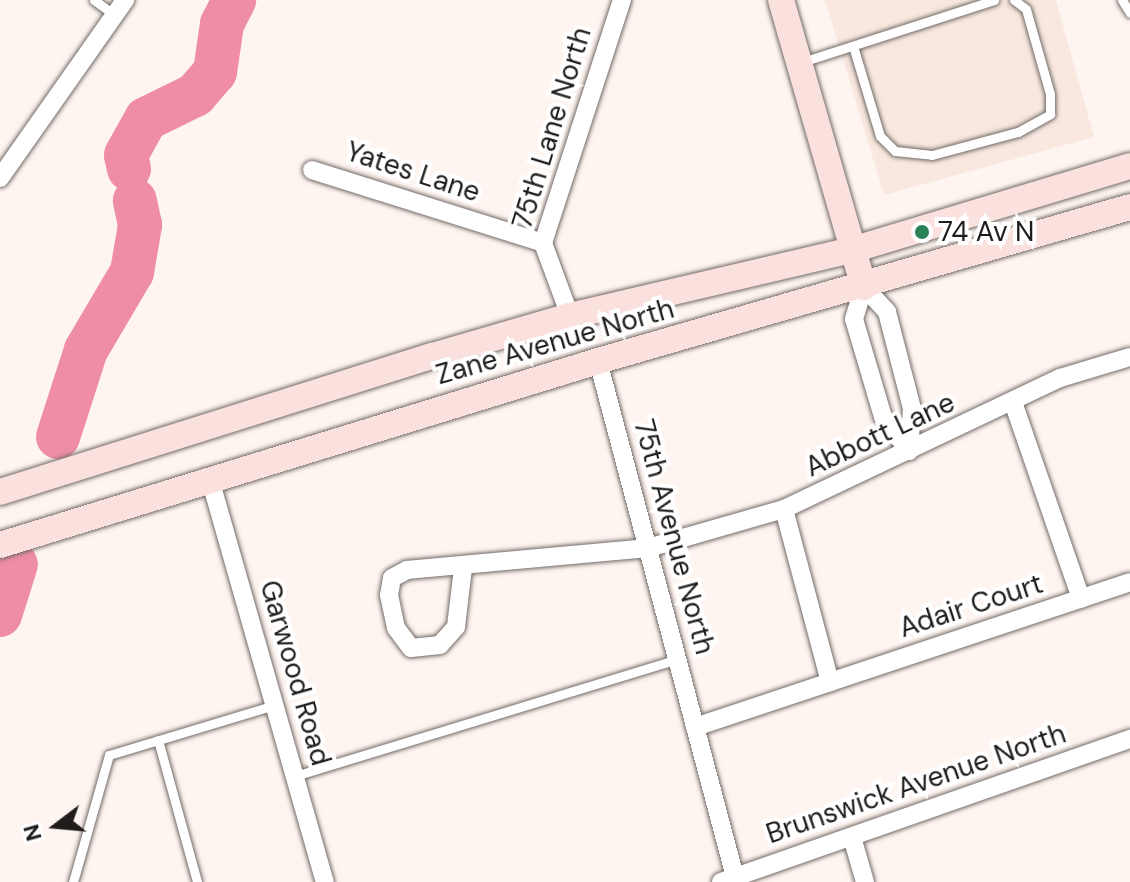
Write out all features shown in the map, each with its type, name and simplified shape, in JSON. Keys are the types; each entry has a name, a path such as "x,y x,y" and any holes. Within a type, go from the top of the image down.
{"street":[{"name":"75th Lane North","path":"570,316 543,243 622,0"},
{"path":"781,0 864,287 887,312 912,409 909,451"},
{"path":"0,178 120,8"},
{"name":"Zane Avenue North","path":"2,491 570,316 852,250 1130,166"},
{"name":"Yates Lane","path":"312,170 543,243"},
{"name":"Zane Avenue North","path":"0,545 598,361 864,287 1130,207"},
{"path":"864,287 854,319 883,417 909,451"},
{"name":"Abbott Lane","path":"463,568 648,548 784,509 1014,405 1060,378 1130,357"},
{"name":"75th Avenue North","path":"598,361 695,727 728,880"},
{"path":"1014,405 1081,599"},
{"name":"Garwood Road","path":"210,479 325,882"},
{"path":"695,727 830,682 784,509"},
{"path":"463,568 456,627 440,645 411,648 396,628 389,595 392,578 407,570 463,568"},
{"name":"Adair Court","path":"830,682 1130,582"},
{"name":"Brunswick Avenue North","path":"728,880 1130,739"},
{"path":"852,837 865,882"}],"lane":[{"path":"94,0 120,8"},
{"path":"799,63 994,0"},
{"path":"853,46 880,136 895,151 913,157 932,155 1018,132 1050,114 1050,94 1026,9 1014,0"},
{"path":"1122,0 1130,13"},
{"path":"295,776 677,659"},
{"path":"73,882 109,755 275,705"},
{"path":"158,740 197,882"}],"shaded area":[{"path":"825,0 1056,0 1094,137 884,195"}],"waterway":[{"path":"129,169 126,155 146,119 195,95 215,72 222,24 234,0"},
{"path":"58,437 86,350 132,272 140,225 135,201"},
{"path":"0,615 16,564"}],"place":[{"name":"74 Av N","path":"922,232"}]}
